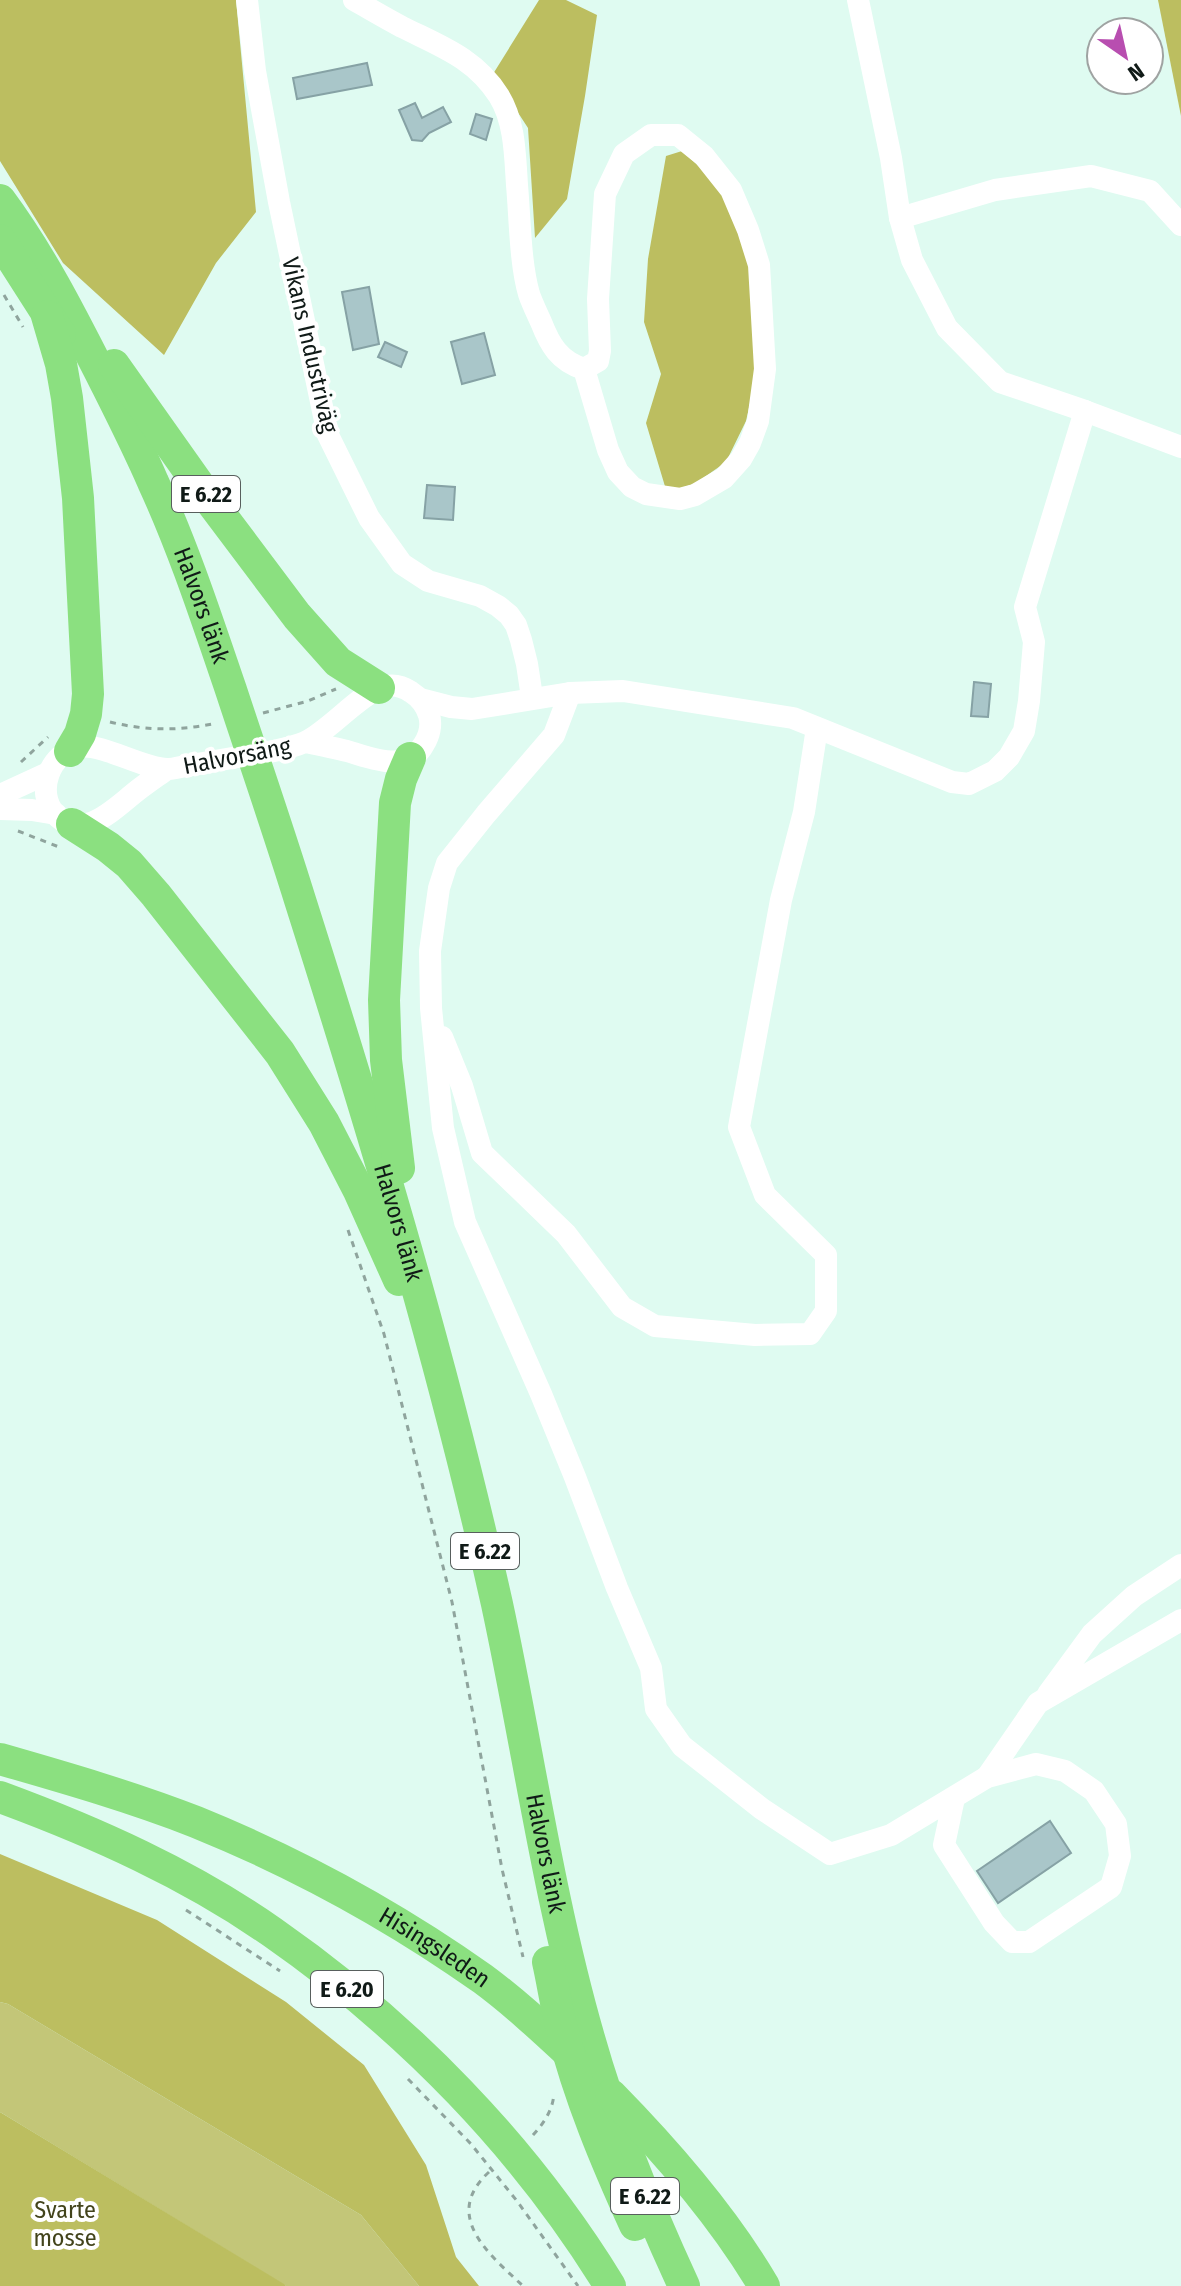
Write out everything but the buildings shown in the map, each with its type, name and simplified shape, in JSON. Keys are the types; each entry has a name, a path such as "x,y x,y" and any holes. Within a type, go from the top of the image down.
{"highway":[{"name":"Halvors länk","path":"0,200 53,280 155,484 180,547 409,1254 473,1499 551,1879 588,2037 618,2127 661,2237 684,2286"},
{"name":"Halvors länk","path":"0,240 76,358 131,467 222,684"},
{"name":"E 6.22","path":"53,280 206,495 297,616 338,662 367,681"},
{"name":"E 6.22","path":"46,313 67,398 78,498 88,694 80,734 57,751"},
{"name":"E 6.22","path":"409,1254 386,1060 384,1000 395,803 401,779 417,751"},
{"name":"Halvors länk","path":"270,825 310,973 403,1288 461,1505 489,1633 562,2029 606,2162 663,2286"},
{"name":"E 6.22","path":"66,830 108,847 129,864 280,1053 324,1123 403,1288"},
{"name":"Hisingsleden","path":"0,1759 196,1822 304,1871 397,1922 484,1980 576,2059 645,2129 750,2262 764,2286"},
{"name":"E 6.20","path":"0,1797 71,1823 128,1849 211,1894 270,1931 332,1977 450,2081 495,2130 570,2224 610,2286"}],"street":[{"name":"Vikans Industriväg","path":"247,0 255,71 279,202 328,435 369,518 402,564 428,581 480,596 509,615 521,640 532,697"},
{"path":"354,0 471,63 501,100 511,128 515,153 529,293 546,335 568,364 584,369 598,361 598,299 605,194 624,154 651,135 678,135 704,156 731,190 759,265 765,369 758,421 741,459 724,478 695,495 680,499 646,494 632,487 618,472 608,450 584,369"},
{"path":"858,0 891,158 900,218 912,260 947,328 1000,382 1181,447"},
{"path":"900,218 995,190 1091,176 1150,191 1181,225"},
{"path":"420,699 472,709 532,697 623,691 793,718 952,782 969,784 995,771 1009,757 1024,731 1034,642 1025,607 1085,411"},
{"name":"E 6.22","path":"367,681 405,688 420,699 430,722 429,732 417,751"},
{"name":"Halvorsäng","path":"306,742 367,681"},
{"path":"570,693 554,735 447,863 439,888 430,951 431,1008 443,1128 465,1222 552,1422 651,1668 656,1709 682,1746 762,1809 830,1854 891,1835 987,1777 1036,1764 1065,1771 1094,1791 1116,1824 1120,1856 1111,1887 1029,1942 1012,1942 994,1923 944,1845 954,1798"},
{"path":"417,751 472,709"},
{"path":"431,1008 462,1086 482,1153 566,1234 622,1307 655,1326 755,1335 810,1334 826,1311 826,1255 765,1195 739,1127 781,900 804,812 817,728"},
{"name":"Halvorsäng","path":"167,769 107,816 94,823 66,830 2,804 57,751 80,747 167,769 306,742 382,762 395,762 417,751"},
{"path":"57,751 45,791 66,830"},
{"path":"1045,1698 1092,1634 1134,1596 1181,1565"},
{"path":"987,1777 1038,1703 1181,1620"}],"path":[{"path":"0,289 27,339"},
{"path":"251,716 367,681"},
{"path":"86,714 136,728 159,730 223,722"},
{"path":"18,765 43,743 57,751"},
{"path":"2,804 10,825 16,830 66,830"},
{"path":"348,1230 384,1334 448,1587 502,1869 524,1960"},
{"path":"185,1909 286,1975"},
{"path":"403,2073 480,2155 578,2286"},
{"path":"523,2144 546,2121 554,2091"},
{"path":"489,2172 474,2190 468,2204 470,2223 475,2236 523,2286"}],"green space":[{"path":"0,0 236,0 256,212 216,263 164,355 63,263 0,161"},
{"path":"539,0 566,0 597,15 567,199 535,238 528,128 493,74"},
{"path":"1158,0 1181,0 1181,116 1165,35 1165,16 1161,16"},
{"path":"682,151 713,179 743,233 752,272 757,372 746,421 726,462 696,483 667,493 646,423 661,374 644,322 648,259 666,156"},
{"path":"0,1854 157,1920 286,2002 364,2065 426,2165 456,2257 479,2286 419,2286 361,2215 0,2002"},
{"path":"0,2002 361,2215 419,2286 286,2286 0,2112"},
{"name":"Svarte mosse","path":"0,2112 284,2284 286,2286 0,2286"}]}
